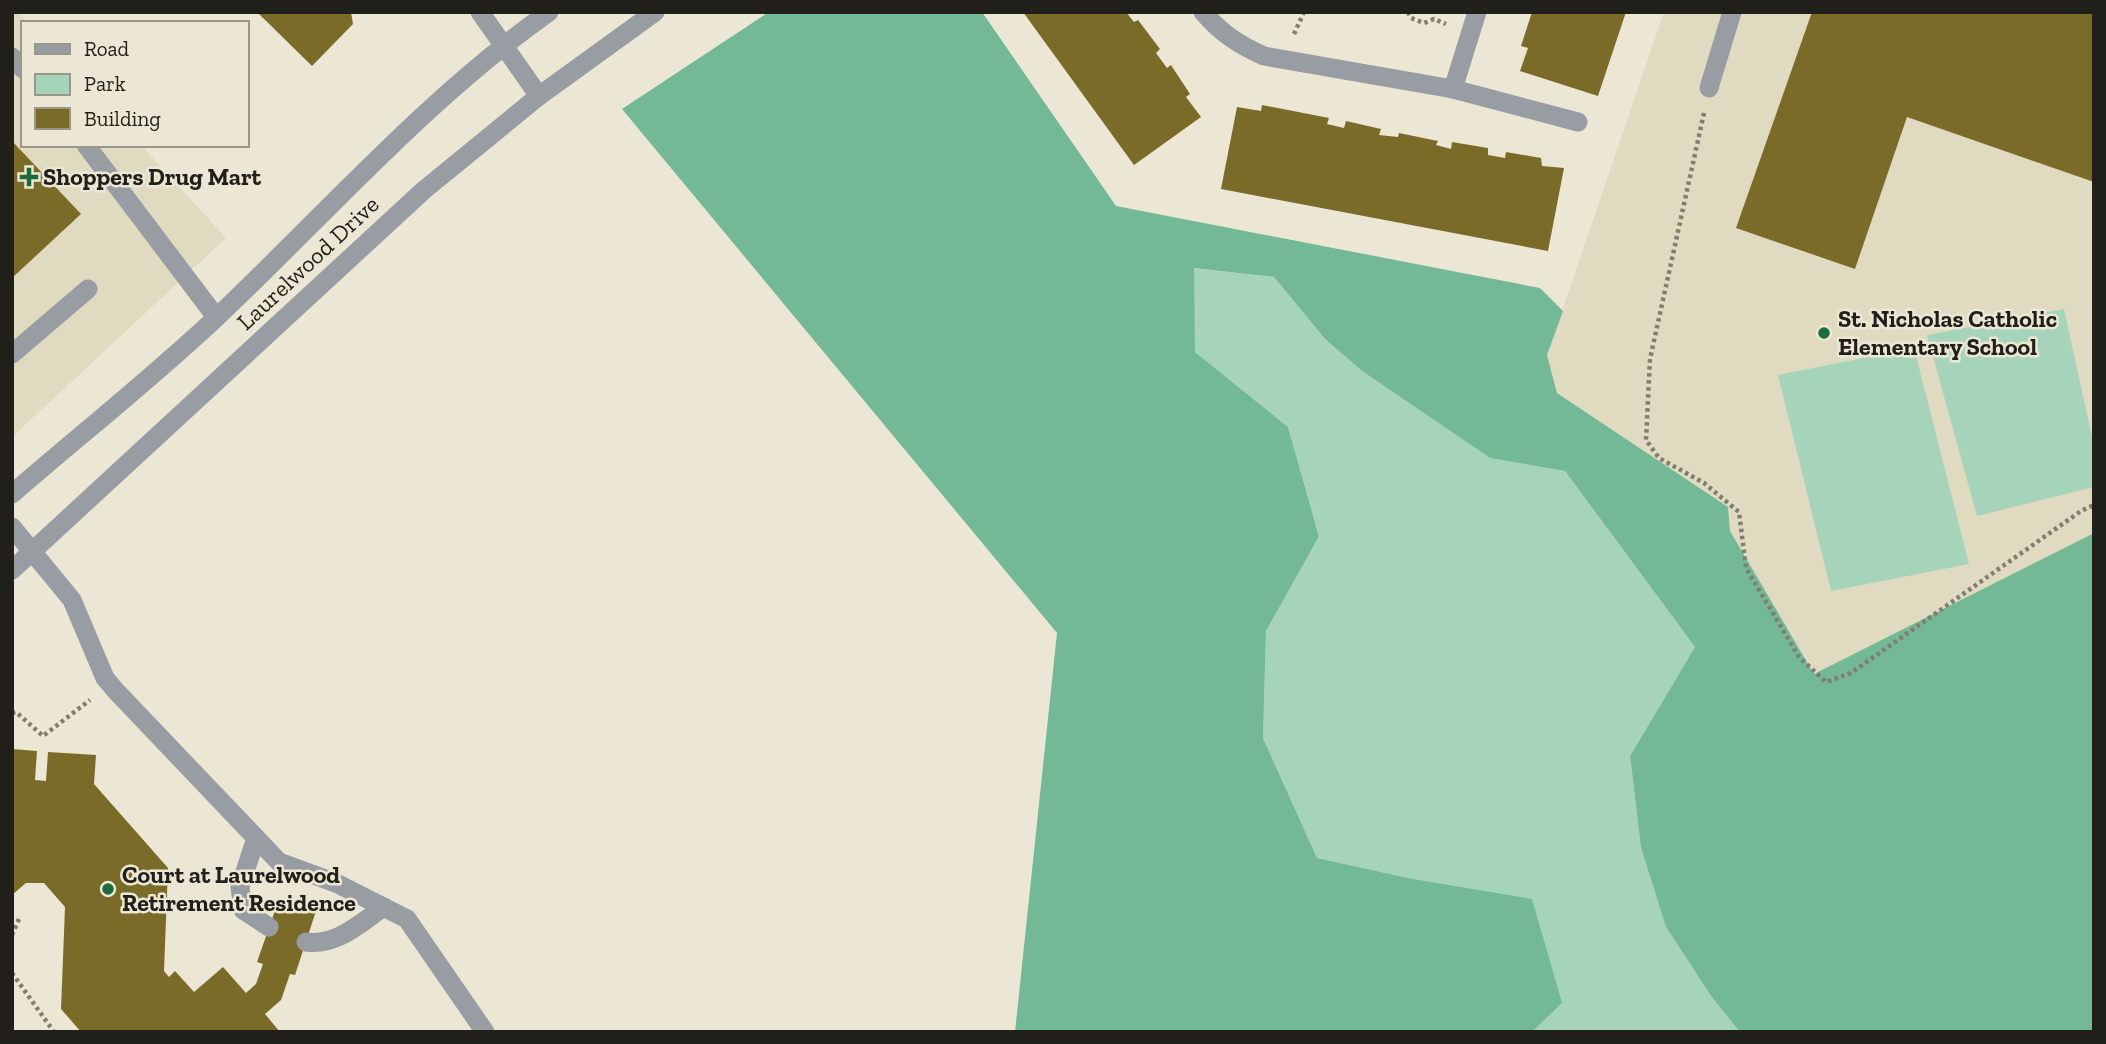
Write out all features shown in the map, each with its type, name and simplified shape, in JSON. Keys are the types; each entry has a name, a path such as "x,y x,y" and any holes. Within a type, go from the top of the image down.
{"street":[{"path":"480,12 538,96"},
{"name":"Laurelwood Drive","path":"12,494 216,317 360,173 504,44 549,12"},
{"name":"Laurelwood Drive","path":"12,570 424,190 538,96 655,12"},
{"path":"1203,12 1218,30 1238,45 1264,56 1453,89 1578,122"},
{"path":"1453,89 1477,12"},
{"path":"1709,88 1732,12"},
{"path":"88,147 216,317"},
{"path":"12,354 88,289"},
{"path":"12,527 72,600 105,678 111,685 279,862 336,883 407,919 485,1032"},
{"path":"256,838 240,887 243,910 269,927"},
{"path":"306,942 321,944 343,936 384,906"}],"path":[{"path":"1408,12 1411,18 1424,23 1434,19 1470,35"},
{"path":"1709,88 1650,359 1646,440 1659,458 1704,483 1739,512 1746,568 1799,657 1826,682 1851,673 2081,511 2094,505"},
{"path":"12,713 16,712 43,736 111,685"},
{"path":"12,935 19,919"},
{"path":"12,973 54,1032"}],"shaded area":[{"path":"12,12 18,12 26,21 21,21 21,147 143,147 226,238 12,437"},
{"name":"St. Nicholas Catholic Elementary School","path":"1664,12 2094,12 2094,533 1814,674 1730,531 1728,507 1557,393 1547,355"}],"green space":[{"path":"769,12 982,12 1116,206 1540,288 1563,311 1547,355 1557,393 1728,507 1730,531 1814,674 2094,533 2094,1032 1740,1032 1711,996 1666,927 1641,848 1630,756 1695,647 1565,471 1490,458 1362,371 1325,339 1274,277 1194,268 1195,352 1288,427 1319,536 1266,631 1263,738 1317,858 1413,879 1532,899 1562,1003 1532,1032 1015,1032 1057,633 622,109"},
{"path":"1193,268 1274,277 1325,339 1362,371 1490,458 1565,471 1695,647 1630,756 1641,848 1666,927 1711,996 1740,1032 1532,1032 1562,1003 1413,879 1317,858 1263,738 1266,631 1319,535 1288,427 1195,352"},
{"path":"2064,309 2094,446 2094,487 1977,516 1927,335"},
{"path":"1914,348 1969,564 1831,591 1778,375"}],"building":[{"path":"257,12 351,12 353,24 312,66"},
{"path":"1023,12 1126,12 1134,22 1138,20 1160,49 1156,53 1167,68 1171,65 1190,94 1186,97 1201,117 1134,165"},
{"path":"1532,12 1626,12 1598,96 1520,71 1528,48 1521,46"},
{"path":"1812,12 2094,12 2094,182 1907,117 1855,269 1736,228"},
{"path":"1262,105 1329,118 1327,124 1344,128 1346,121 1381,129 1379,135 1398,137 1399,133 1438,141 1436,145 1451,149 1452,142 1488,148 1488,155 1505,158 1506,152 1541,158 1542,166 1564,168 1548,251 1221,189 1237,107 1261,111"},
{"name":"Shoppers Drug Mart","path":"12,141 81,214 12,278"},
{"name":"Court at Laurelwood Retirement Residence","path":"12,749 37,751 35,780 46,781 48,752 96,755 94,784 168,868 164,971 169,977 175,971 194,992 223,967 246,993 256,984 263,964 257,962 279,899 316,911 295,975 290,974 281,1000 265,1014 280,1032 81,1032 61,1009 65,907 44,883 26,883 12,895"}],"place":[{"name":"Shoppers Drug Mart","path":"29,177"},
{"name":"St. Nicholas Catholic Elementary School","path":"1824,333"},
{"name":"Court at Laurelwood Retirement Residence","path":"108,889"}]}
